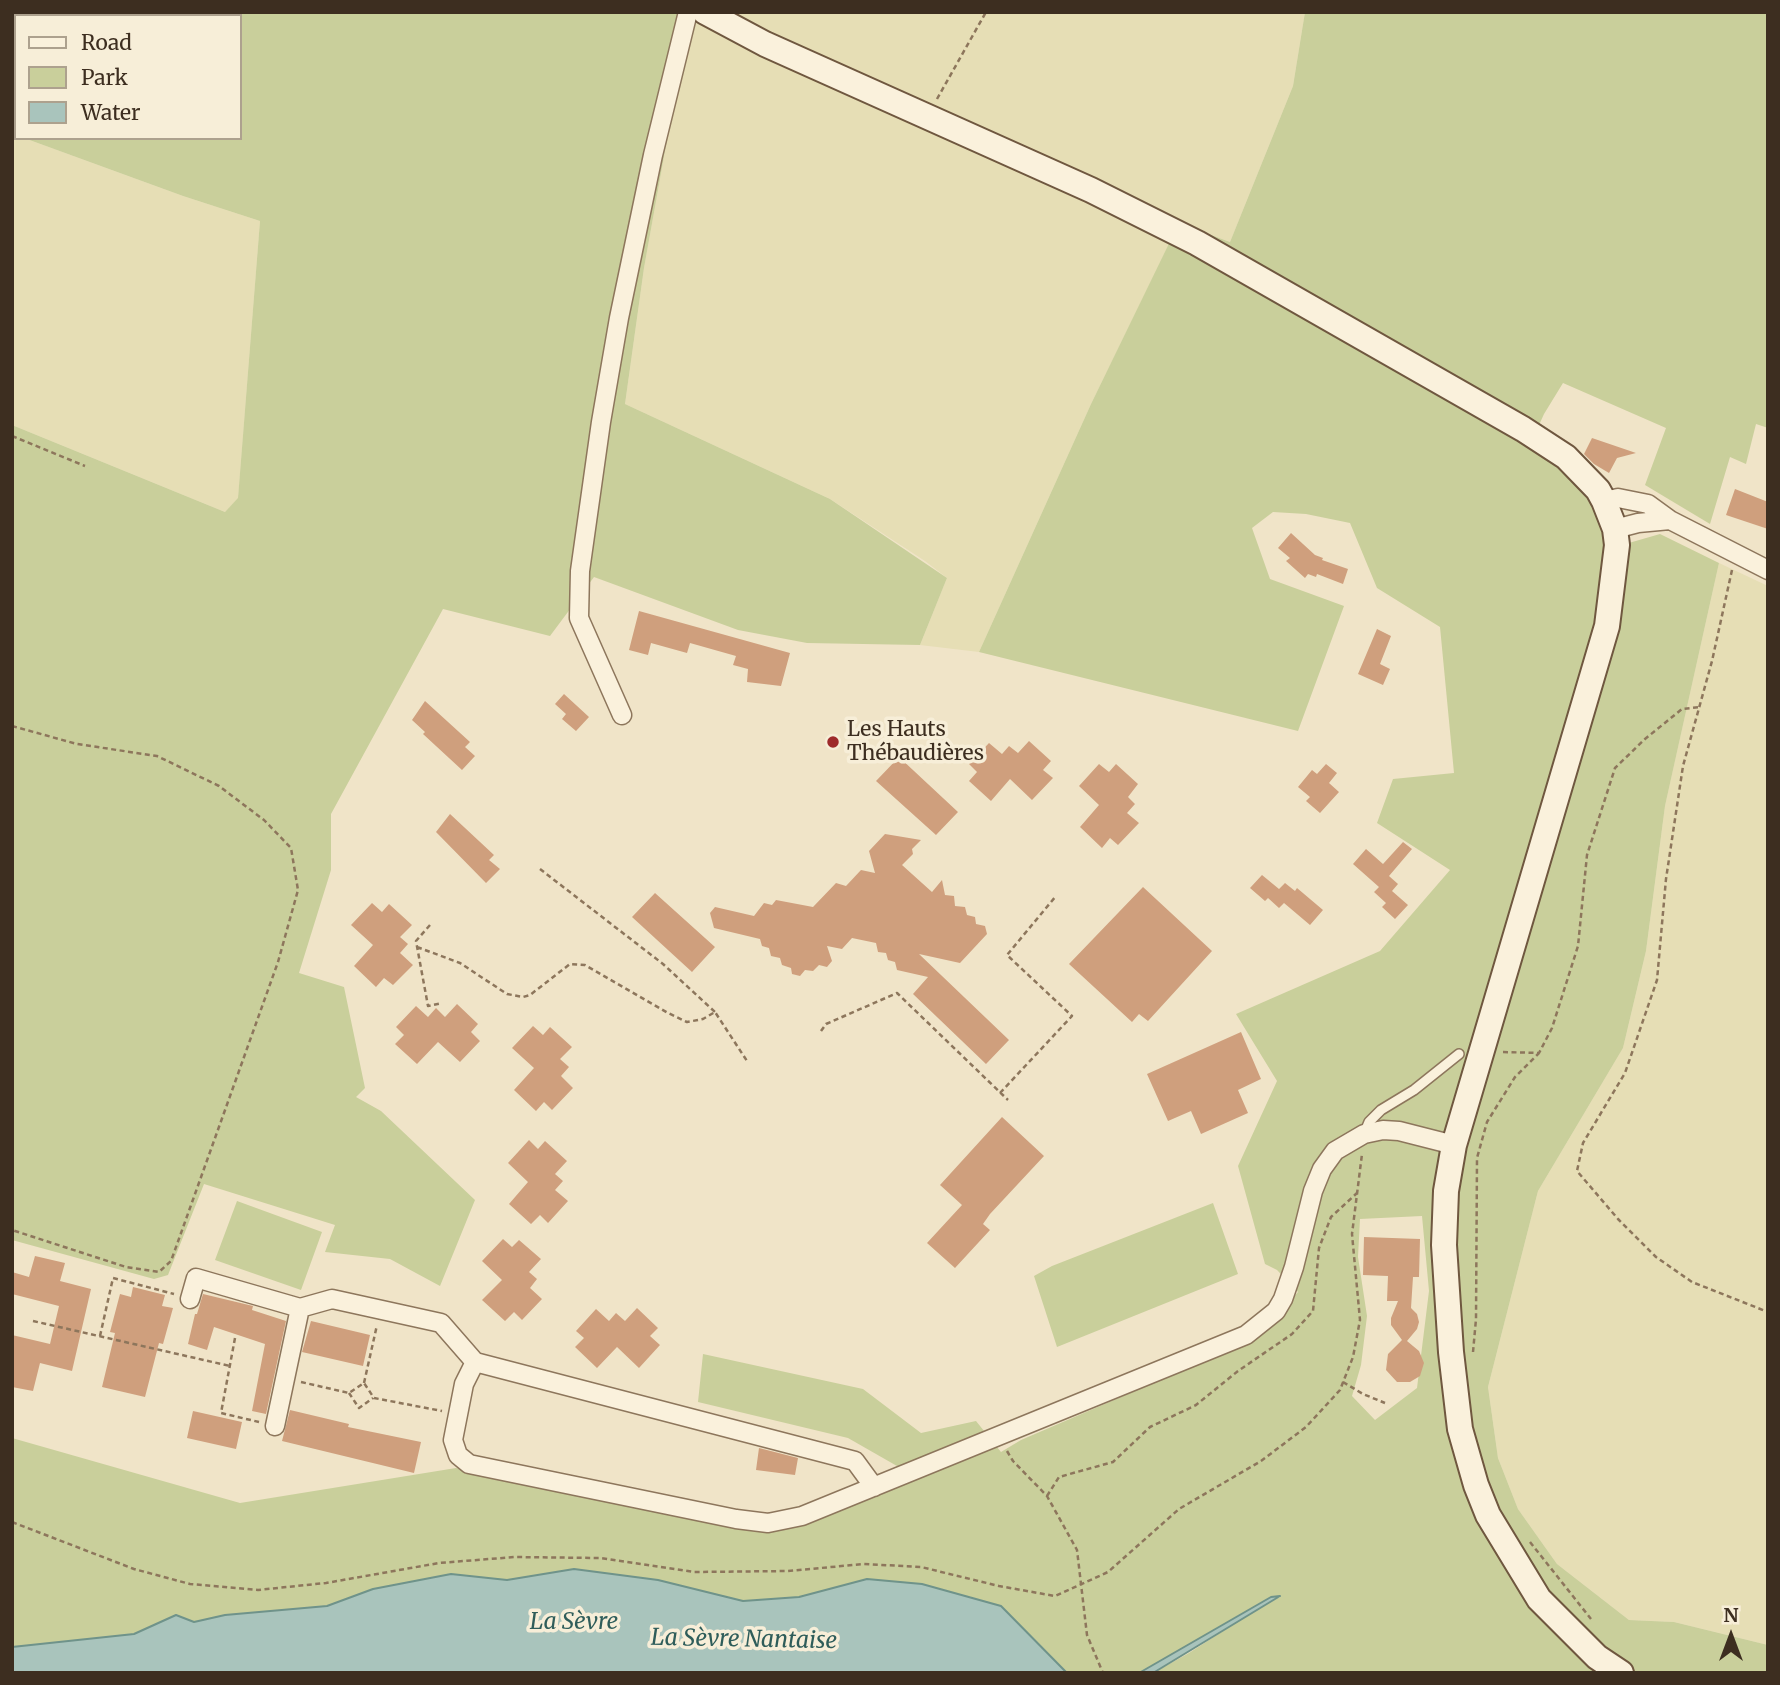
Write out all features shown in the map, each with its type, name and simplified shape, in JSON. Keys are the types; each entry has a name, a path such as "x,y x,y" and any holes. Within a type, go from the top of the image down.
{"main road":[{"path":"705,12 765,44 1091,190 1233,264 1523,429 1566,457 1598,490 1615,529 1616,556 1607,626 1471,1051 1446,1191 1444,1245 1460,1429 1488,1516 1538,1599 1597,1657 1621,1673"}],"street":[{"path":"622,715 579,618 580,571 619,318 653,155 688,12"},
{"path":"1604,501 1618,498 1648,504 1670,520 1768,570"},
{"path":"1615,529 1637,523 1670,520"},
{"path":"475,1363 464,1384 453,1440 458,1455 469,1464 736,1519 768,1523 802,1516 1246,1335 1276,1311 1294,1267 1313,1191 1322,1169 1335,1152 1364,1134 1383,1130 1399,1131 1454,1144"},
{"path":"190,1298 196,1278 300,1308 332,1298 442,1323 475,1363 855,1461 874,1486"},
{"path":"275,1426 300,1308"}],"lane":[{"path":"1364,1134 1369,1122 1381,1110 1471,1051"}],"path":[{"path":"927,118 986,12"},
{"path":"12,436 85,466"},
{"path":"1735,553 1712,661 1683,765 1666,879 1657,980 1625,1073 1583,1143 1577,1171 1618,1219 1657,1257 1692,1282 1768,1312"},
{"path":"1473,1353 1476,1319 1477,1158 1487,1122 1515,1077 1539,1053 1552,1028 1578,946 1587,855 1615,768 1682,709 1700,707"},
{"path":"12,726 77,744 157,755 219,786 264,820 291,848 298,890 269,987 171,1261 159,1272 125,1267 12,1230"},
{"path":"540,869 663,964 715,1012 747,1061"},
{"path":"1000,1093 1072,1016 1007,955 1056,897"},
{"path":"430,925 416,941 428,1006 442,1003"},
{"path":"417,947 460,963 508,994 523,997 530,995 570,964 585,965 687,1022 715,1012"},
{"path":"821,1031 825,1024 897,993 1008,1100"},
{"path":"1471,1051 1539,1053"},
{"path":"12,1522 134,1569 190,1584 258,1590 326,1583 439,1563 515,1557 600,1558 694,1572 788,1571 864,1564 920,1567 1055,1596 1108,1572 1180,1509 1261,1461 1306,1427 1340,1390 1353,1357 1360,1320 1352,1234 1364,1134"},
{"path":"100,1336 113,1278 190,1298"},
{"path":"349,1393 364,1383 380,1309"},
{"path":"33,1321 230,1366"},
{"path":"235,1338 221,1413 275,1426"},
{"path":"285,1379 349,1393 359,1408 374,1398 448,1412 451,1400 461,1401"},
{"path":"1343,1382 1385,1403"},
{"path":"364,1383 374,1398"},
{"path":"997,1436 1013,1461 1047,1496 1077,1550 1087,1635 1103,1673"},
{"path":"1524,1533 1591,1620"}],"shaded area":[{"path":"690,12 1305,12 1293,86 1230,242 1180,223 1091,404 979,652 920,645 947,578 925,561 830,499 625,404 644,268"},
{"path":"12,134 14,140 29,140 260,221 238,499 225,512 12,425"},
{"path":"1719,563 1768,586 1768,1645 1674,1622 1629,1620 1557,1564 1518,1509 1498,1458 1488,1387 1538,1191 1623,1048 1646,951 1665,806"}],"green space":[{"path":"12,12 690,12 644,268 625,404 830,499 947,578 920,645 807,643 738,630 594,577 550,636 443,609 331,814 331,870 299,973 344,987 365,1088 356,1097 381,1111 475,1200 440,1286 390,1259 325,1252 335,1225 204,1184 168,1275 154,1279 12,1240 12,425 225,512 238,498 260,221 29,140 242,140 242,14 14,14 12,134"},
{"path":"1305,12 1768,12 1768,428 1756,424 1746,464 1730,457 1710,524 1645,485 1666,428 1563,383 1544,414 1530,445 1588,490 1608,549 1660,534 1719,563 1665,806 1646,951 1623,1048 1538,1191 1488,1387 1498,1458 1518,1509 1557,1564 1629,1620 1674,1622 1768,1645 1768,1673 1153,1673 1277,1596 1139,1673 1067,1673 1001,1606 867,1579 799,1597 743,1601 658,1580 574,1569 507,1580 451,1574 373,1589 327,1606 225,1615 194,1622 176,1615 134,1634 12,1647 12,1438 240,1503 456,1468 773,1530 918,1478 848,1438 698,1402 703,1354 863,1389 921,1433 976,1421 1001,1452 1021,1440 1251,1341 1298,1292 1277,1270 1265,1264 1238,1166 1277,1081 1236,1014 1380,951 1450,870 1377,823 1393,779 1454,773 1440,627 1377,588 1350,523 1306,514 1273,512 1252,528 1270,579 1344,606 1298,731 979,652 1091,404 1179,223 1230,242 1293,86","holes":["1422,1216 1429,1291 1417,1388 1375,1420 1352,1396 1361,1365 1367,1316 1358,1257 1360,1219"]},
{"path":"237,1201 322,1232 301,1290 215,1260"},
{"path":"1213,1203 1238,1274 1057,1347 1034,1276 1052,1266"}],"water":[{"name":"La Sèvre","path":"574,1569 658,1580 743,1601 799,1597 867,1579 922,1584 1001,1606 1067,1673 12,1673 12,1647 134,1634 176,1615 194,1622 225,1615 327,1606 373,1589 451,1574 507,1580"},
{"path":"1280,1596 1153,1673 1139,1673 1271,1597"}],"building":[{"path":"1592,438 1636,453 1617,458 1609,473 1584,454"},
{"path":"1735,489 1768,502 1768,529 1726,515"},
{"path":"1291,533 1315,555 1323,558 1322,560 1348,569 1343,584 1317,574 1316,577 1308,574 1305,578 1286,561 1290,558 1278,548"},
{"path":"639,611 790,653 781,686 747,682 748,669 733,665 736,656 690,643 687,653 651,643 648,655 629,650"},
{"path":"1377,629 1391,636 1380,664 1390,669 1383,685 1358,674"},
{"path":"564,694 589,717 576,731 562,719 566,714 555,704"},
{"path":"425,701 470,742 465,747 475,756 462,770 423,734 425,732 412,720"},
{"path":"1029,741 1051,761 1043,770 1053,778 1032,800 1010,779 991,801 969,781 977,772 969,764 989,743 1002,754 1009,746 1018,753"},
{"path":"899,757 958,812 936,835 876,781"},
{"path":"1099,764 1109,772 1116,764 1138,784 1128,797 1135,804 1127,813 1139,823 1118,845 1110,838 1102,848 1080,827 1099,805 1079,786"},
{"path":"1326,764 1337,773 1329,783 1339,792 1320,813 1306,801 1310,797 1298,787 1312,770 1317,774"},
{"path":"450,814 494,855 489,860 500,869 486,883 436,832"},
{"path":"885,834 921,840 912,849 913,854 902,865 932,892 942,880 945,895 954,896 955,906 965,907 967,915 975,917 976,924 985,926 987,934 960,963 919,954 1009,1040 986,1064 913,994 928,977 897,970 895,962 888,960 886,953 878,952 876,943 852,938 842,949 827,946 832,961 827,967 819,965 813,971 805,970 800,976 792,974 791,968 782,965 780,958 771,956 769,948 762,946 760,939 714,928 710,913 715,907 754,916 764,903 772,905 776,900 813,907 836,883 846,886 861,870 875,873 869,851"},
{"path":"1403,842 1412,849 1389,876 1398,884 1392,891 1408,905 1395,919 1382,907 1386,903 1374,892 1379,887 1353,864 1366,849 1383,864"},
{"path":"1262,875 1279,889 1285,883 1295,891 1297,888 1323,910 1310,925 1284,903 1279,908 1268,898 1265,901 1250,888"},
{"path":"1143,887 1212,951 1148,1021 1139,1014 1132,1022 1069,964"},
{"path":"655,893 715,947 692,972 632,917"},
{"path":"372,903 382,912 389,904 412,925 400,937 408,944 400,953 413,965 393,985 384,978 376,987 354,966 373,945 351,925"},
{"path":"457,1004 478,1024 471,1032 480,1041 460,1062 438,1042 417,1064 395,1044 404,1035 396,1027 416,1006 428,1017 436,1008 445,1017"},
{"path":"533,1026 543,1035 550,1027 572,1047 560,1059 569,1067 561,1076 573,1088 552,1110 544,1102 536,1111 514,1090 534,1068 512,1048"},
{"path":"1241,1032 1261,1079 1238,1090 1248,1113 1201,1134 1191,1111 1168,1121 1147,1074"},
{"path":"1002,1117 1044,1156 990,1214 983,1224 990,1230 955,1268 927,1243 962,1205 940,1185"},
{"path":"529,1140 538,1149 545,1141 567,1161 555,1174 563,1181 555,1190 568,1201 548,1223 540,1215 531,1224 509,1204 528,1182 508,1163"},
{"path":"1364,1237 1420,1239 1419,1277 1413,1277 1411,1308 1417,1314 1419,1322 1407,1341 1419,1351 1424,1363 1420,1376 1410,1382 1397,1382 1386,1370 1388,1354 1402,1340 1391,1325 1398,1301 1387,1301 1388,1276 1363,1275"},
{"path":"503,1239 512,1247 519,1240 541,1259 529,1272 537,1279 530,1288 542,1299 522,1320 514,1312 505,1321 482,1300 502,1280 482,1261"},
{"path":"35,1256 65,1263 60,1281 91,1289 72,1371 40,1363 33,1391 12,1387 12,1335 50,1344 59,1306 12,1294 12,1272 29,1277"},
{"path":"133,1287 165,1295 162,1306 173,1308 163,1344 159,1343 145,1397 102,1387 115,1333 110,1332 120,1294 131,1297"},
{"path":"203,1294 253,1306 252,1310 286,1321 266,1414 252,1411 265,1344 214,1327 207,1350 188,1344"},
{"path":"637,1308 658,1328 650,1336 660,1345 639,1368 617,1347 597,1368 575,1347 584,1338 576,1331 596,1309 609,1321 616,1313 625,1321"},
{"path":"311,1321 370,1335 363,1366 302,1352"},
{"path":"290,1410 349,1424 348,1427 421,1442 414,1473 282,1441"},
{"path":"193,1411 242,1422 236,1449 187,1438"},
{"path":"759,1448 798,1458 795,1475 756,1470"}],"place":[{"name":"Les Hauts Thébaudières","path":"833,742"}],"water label":[{"name":"La Sèvre Nantaise","path":"744,1640"}]}
